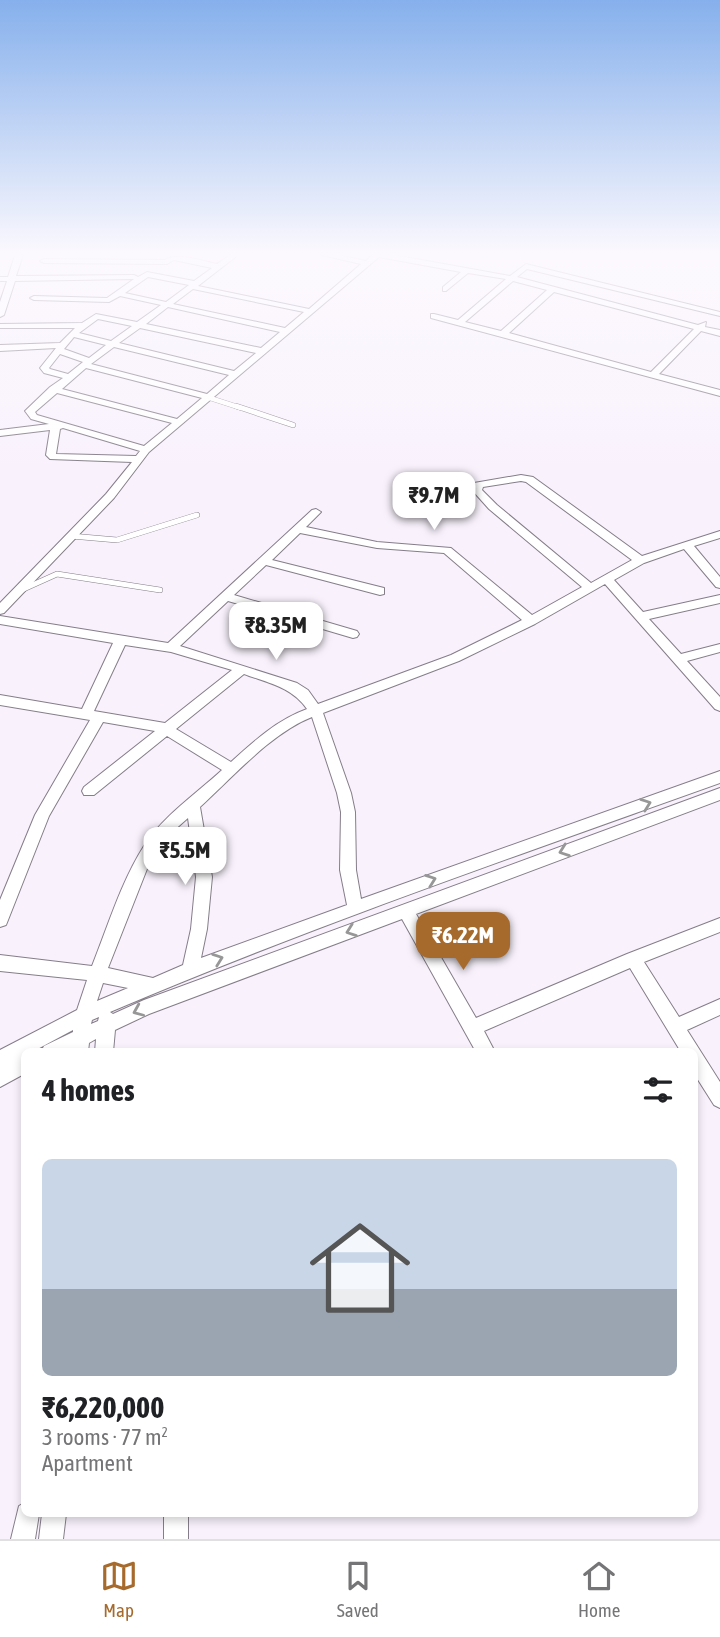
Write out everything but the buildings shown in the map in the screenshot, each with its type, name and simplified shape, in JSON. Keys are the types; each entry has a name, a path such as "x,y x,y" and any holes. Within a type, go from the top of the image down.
{"street":[{"path":"69,377 44,369 81,327"},
{"path":"136,327 53,389 32,408 31,414 60,426 146,450"},
{"path":"153,327 261,351"},
{"path":"266,327 285,331"},
{"path":"0,611 110,496 146,450 290,327"},
{"path":"473,327 720,393"},
{"path":"502,335 511,327"},
{"path":"696,327 720,333"},
{"path":"652,376 700,328"},
{"path":"72,334 234,374"},
{"path":"0,348 60,348 87,363 207,397"},
{"path":"53,389 178,422"},
{"path":"0,433 60,426"},
{"path":"60,426 51,455 54,457 138,459"},
{"path":"589,587 493,507 477,490 478,485 521,478 529,480 640,560"},
{"path":"171,648 316,512"},
{"path":"298,529 377,545 447,550 531,621"},
{"path":"80,1044 84,1014 97,974 140,867 150,849 193,804 283,725 455,658 531,621 640,560 720,534"},
{"path":"686,544 720,584"},
{"path":"264,561 380,591"},
{"path":"606,578 720,706"},
{"path":"226,597 353,634"},
{"path":"641,617 720,598"},
{"path":"0,620 171,648 292,686 303,693 316,711 346,803 348,870 355,908"},
{"path":"0,920 42,815 92,717 120,641"},
{"path":"679,659 720,648"},
{"path":"89,791 164,728 242,669"},
{"path":"0,700 164,728 232,770"},
{"path":"0,1059 84,1014 190,970 720,777"},
{"path":"80,1044 107,1025 720,794"},
{"path":"190,970 201,916 204,877 193,804"},
{"path":"406,911 484,1048"},
{"path":"474,1027 720,925"},
{"path":"633,959 688,1048"},
{"path":"0,963 97,974 153,985"},
{"path":"104,1048 108,1004"},
{"path":"675,1027 720,1007"},
{"path":"698,1064 720,1099"},
{"path":"0,1078 21,1067"},
{"path":"23,1539 27,1517"},
{"path":"51,1539 54,1517"},
{"path":"176,1517 176,1539"}],"lane":[{"path":"207,397 293,425"},
{"path":"72,536 117,540 197,516"},
{"path":"17,592 29,590 48,576 57,574 160,590"}]}
